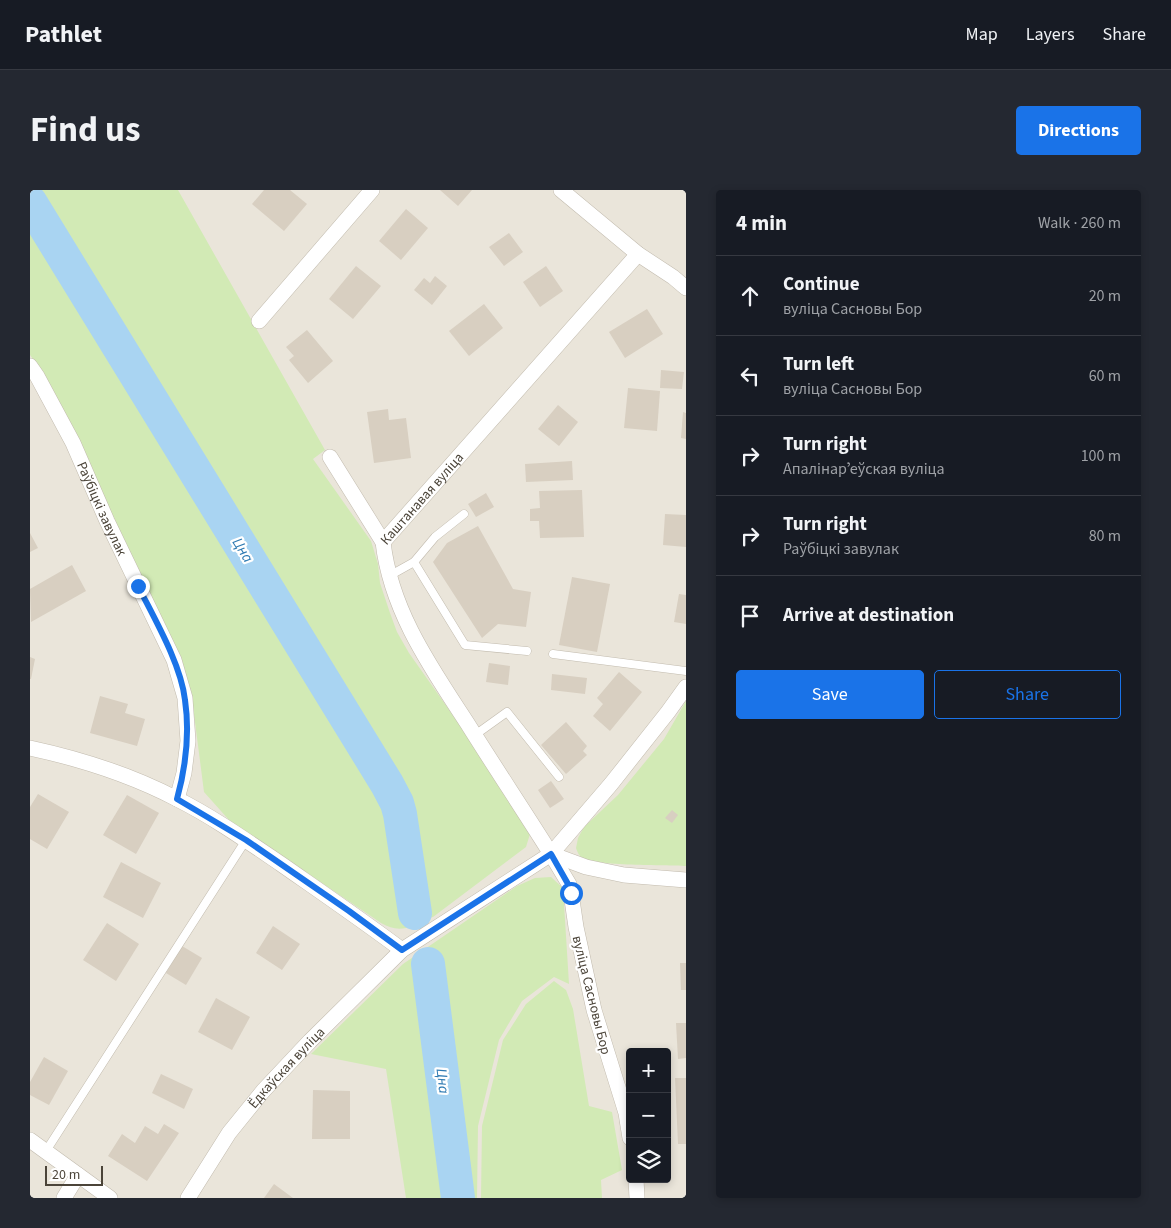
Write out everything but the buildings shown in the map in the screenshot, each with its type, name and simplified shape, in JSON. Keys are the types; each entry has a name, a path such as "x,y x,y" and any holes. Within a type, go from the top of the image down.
{"street":[{"path":"260,321 372,190"},
{"path":"561,190 638,254 686,288"},
{"name":"Каштанавая вуліца","path":"551,854 420,648 399,606 385,563 383,542 638,254"},
{"name":"Раўбіцкі завулак","path":"30,366 73,443 107,521 174,660 185,698 188,741 184,773 177,799"},
{"path":"330,457 383,542"},
{"path":"30,748 58,754 116,772 177,799 246,840 402,950 551,854 612,784 686,686"},
{"path":"551,854 586,867 624,876 686,880"},
{"name":"вуліца Сасновы Бор","path":"551,854 571,893 576,927 594,1010 626,1113"},
{"name":"Ёдкаўская вуліца","path":"188,1198 229,1133 263,1091 310,1040 402,950"},
{"path":"30,1140 110,1198"},
{"path":"64,1198 78,1175"},
{"path":"636,1183 637,1198"}],"lane":[{"path":"389,576 414,562 435,537 464,514"},
{"path":"414,562 465,645 527,651"},
{"path":"553,654 686,670"},
{"path":"475,735 508,712 558,777"},
{"path":"46,1151 246,840"}],"shaded area":[{"path":"46,190 686,190 686,1198 30,1198 30,209"}],"green space":[{"path":"37,190 178,190 325,450 313,459 371,541 378,564 380,583 397,632 409,653 529,823 530,834 526,847 433,917 422,920 406,803"},
{"path":"30,214 391,803 414,926 397,929 381,923 229,820 204,792 191,691 43,372 30,355"},
{"path":"686,701 686,866 615,864 589,861 582,858 576,848 578,838 584,827 618,795 664,739"},
{"path":"551,877 563,888 569,984 554,977 522,1001 499,1040 478,1126 477,1198 406,1198 386,1069 311,1054 403,964 517,886 535,878"},
{"path":"554,981 566,990 573,1009 589,1106 612,1112 622,1170 601,1180 602,1198 481,1198 482,1126 503,1040 526,1004"}],"waterway":[{"name":"Цна","path":"30,202 387,784 397,803 400,814 415,913"},
{"name":"Цна","path":"428,964 458,1198"}],"route":[{"path":"138,586 174,660 185,698 188,741 184,773 177,799 246,840 402,950 551,854 571,893"}]}
